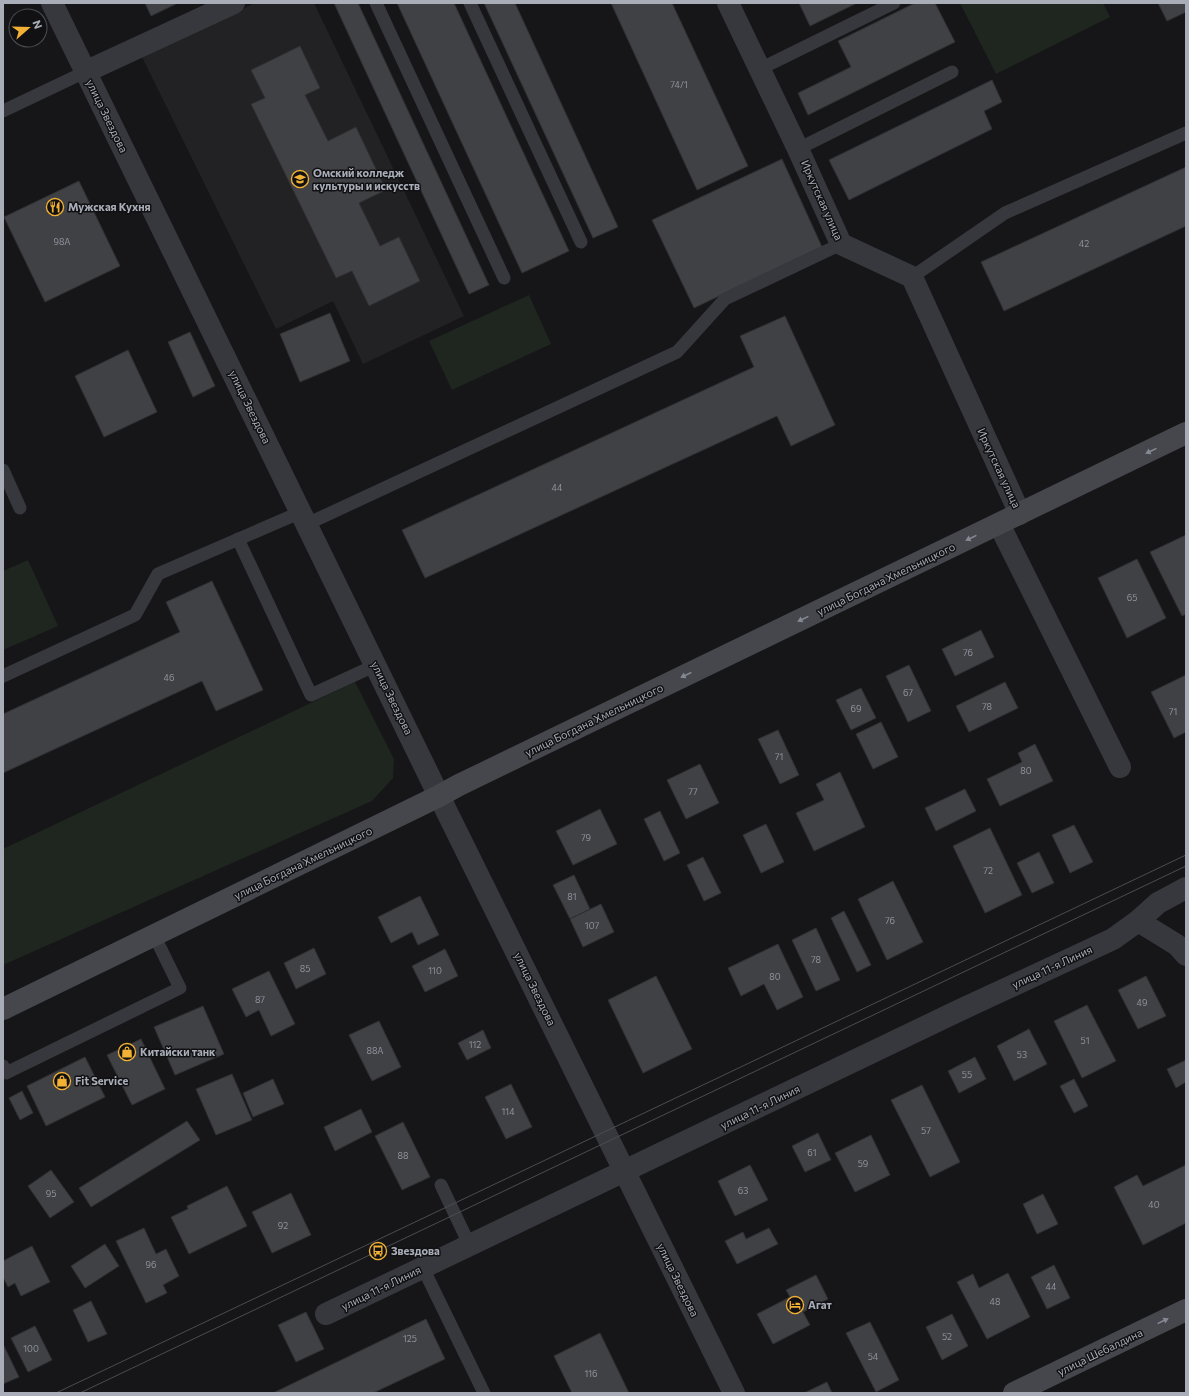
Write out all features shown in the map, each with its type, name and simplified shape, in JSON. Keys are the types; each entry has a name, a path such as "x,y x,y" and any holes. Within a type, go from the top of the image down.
{"main road":[{"name":"улица Богдана Хмельницкого","path":"3,1009 440,796 466,781 1186,434"},
{"name":"улица Шебалдина","path":"1014,1393 1186,1310"}],"street":[{"name":"улица Звездова","path":"52,3 734,1393"},
{"path":"85,72 234,3"},
{"name":"Иркутская улица","path":"728,3 798,149 841,244 912,277 1020,514"},
{"path":"999,524 1120,767"},
{"name":"улица 11-я Линия","path":"326,1314 625,1172 958,1011 1113,939 1138,921 1158,903 1186,888"},
{"path":"1138,921 1177,945 1186,955"}],"lane":[{"path":"376,3 504,278"},
{"path":"470,3 581,242"},
{"path":"760,69 894,3"},
{"path":"3,111 85,72"},
{"path":"798,149 952,72"},
{"path":"912,277 1005,213 1186,133"},
{"path":"3,676 135,615 158,574 238,539 304,518 677,352 725,299 841,244"},
{"path":"3,470 20,508"},
{"path":"238,539 311,696 376,665"},
{"path":"3,1066 6,1073 180,988 154,935"},
{"path":"440,1185 470,1246"},
{"path":"423,1268 484,1393"}],"shaded area":[{"name":"Омский колледж культуры и искусств","path":"255,3 314,3 464,316 363,364 333,301 276,329 142,57"},
{"path":"960,3 1103,3 1110,17 996,74"},
{"path":"529,295 551,344 452,390 429,341"},
{"path":"28,560 58,626 3,650 3,571"},
{"path":"355,682 394,759 393,778 372,801 3,965 3,849"}],"building":[{"path":"145,3 178,3 151,16"},
{"path":"334,3 358,3 489,285 469,294"},
{"path":"397,3 454,3 569,251 522,273"},
{"path":"484,3 515,3 618,227 593,238"},
{"path":"611,3 672,3 748,166 697,190"},
{"path":"799,3 857,3 810,26"},
{"path":"915,3 935,3 955,42 808,115 798,93 851,67 838,41"},
{"path":"1158,3 1186,3 1186,12 1167,21"},
{"path":"300,46 320,88 305,95 328,141 356,127 386,190 359,203 380,246 399,237 420,281 369,306 352,271 336,278 251,104 265,98 251,70"},
{"path":"992,80 1002,102 984,111 992,129 849,200 829,160"},
{"path":"782,159 822,247 694,308 652,220"},
{"path":"1186,167 1186,226 1004,311 981,262"},
{"path":"79,181 120,266 45,302 4,217"},
{"path":"330,313 350,361 300,382 280,334"},
{"path":"785,316 835,425 791,446 777,416 425,578 402,530 754,367 740,336"},
{"path":"190,332 215,386 193,397 168,342"},
{"path":"128,350 157,412 104,437 75,376"},
{"path":"1186,535 1186,614 1182,616 1150,552"},
{"path":"1137,559 1166,618 1127,638 1098,578"},
{"path":"212,581 263,690 216,711 202,681 3,773 3,714 180,632 166,602"},
{"path":"981,630 994,657 955,676 942,649"},
{"path":"909,665 931,711 908,722 886,676"},
{"path":"1186,675 1186,732 1174,738 1151,692"},
{"path":"1005,682 1018,708 969,732 956,706"},
{"path":"861,688 876,718 851,730 836,700"},
{"path":"881,722 898,757 873,769 856,734"},
{"path":"778,730 799,775 780,784 758,739"},
{"path":"1035,744 1053,781 1000,806 987,779 1022,762 1018,753"},
{"path":"700,764 719,803 686,819 667,780"},
{"path":"840,772 865,827 814,851 796,813 824,800 816,784"},
{"path":"965,789 976,811 936,831 925,808"},
{"path":"600,809 617,844 573,865 556,831"},
{"path":"660,811 680,853 664,861 644,819"},
{"path":"766,824 784,862 761,873 743,835"},
{"path":"1074,825 1093,862 1070,873 1052,835"},
{"path":"990,828 1022,895 985,913 953,846"},
{"path":"1039,852 1054,883 1032,893 1017,863"},
{"path":"703,857 721,893 704,901 687,865"},
{"path":"574,875 590,909 570,919 553,885"},
{"path":"893,881 923,942 887,960 858,899"},
{"path":"420,896 439,935 418,945 412,932 391,943 378,917"},
{"path":"601,904 614,932 583,947 570,919"},
{"path":"844,911 871,965 857,972 831,918"},
{"path":"816,928 840,980 816,991 792,940"},
{"path":"778,944 803,997 777,1010 764,984 741,996 728,968"},
{"path":"314,948 326,974 296,989 284,963"},
{"path":"445,949 458,976 425,992 412,966"},
{"path":"269,971 295,1024 271,1036 259,1010 246,1017 232,989"},
{"path":"656,976 692,1049 643,1073 608,1000"},
{"path":"1146,976 1166,1016 1138,1029 1118,990"},
{"path":"1087,1005 1116,1061 1082,1078 1054,1021"},
{"path":"203,1006 224,1054 175,1075 154,1027"},
{"path":"379,1021 401,1067 372,1081 349,1035"},
{"path":"1029,1029 1047,1064 1014,1081 997,1046"},
{"path":"483,1030 491,1048 467,1060 458,1043"},
{"path":"141,1039 165,1089 132,1105 107,1055"},
{"path":"85,1057 105,1097 46,1126 27,1086"},
{"path":"975,1057 986,1079 959,1093 948,1071"},
{"path":"1186,1060 1186,1082 1176,1088 1167,1069"},
{"path":"232,1074 252,1120 216,1135 196,1089"},
{"path":"273,1079 284,1104 253,1117 243,1093"},
{"path":"1074,1079 1088,1106 1074,1113 1060,1086"},
{"path":"511,1084 532,1127 506,1139 485,1097"},
{"path":"922,1085 960,1162 930,1177 891,1100"},
{"path":"22,1091 33,1113 20,1120 9,1098"},
{"path":"361,1109 372,1132 335,1151 324,1127"},
{"path":"187,1121 200,1140 91,1207 79,1188"},
{"path":"403,1122 430,1177 402,1190 375,1136"},
{"path":"818,1133 831,1160 805,1172 792,1146"},
{"path":"871,1135 890,1175 855,1192 835,1153"},
{"path":"750,1165 768,1200 735,1216 718,1181"},
{"path":"1186,1165 1186,1223 1143,1245 1114,1187 1137,1175 1143,1186"},
{"path":"51,1170 74,1202 50,1218 28,1186"},
{"path":"227,1186 247,1226 189,1254 171,1217 188,1209 187,1206"},
{"path":"291,1193 311,1235 272,1253 252,1212"},
{"path":"1043,1194 1058,1224 1037,1234 1023,1204"},
{"path":"144,1228 156,1254 166,1249 179,1276 163,1285 167,1293 146,1303 116,1241"},
{"path":"769,1228 778,1244 737,1264 725,1241 743,1232 746,1239"},
{"path":"105,1244 119,1266 85,1288 71,1266"},
{"path":"32,1246 50,1282 21,1296 15,1283 8,1287 3,1277 3,1261"},
{"path":"1054,1265 1070,1298 1047,1309 1031,1277"},
{"path":"1008,1273 1030,1317 987,1339 957,1282 973,1274 979,1288"},
{"name":"Агат","path":"816,1275 828,1299 803,1312 810,1325 773,1344 757,1314 790,1297 786,1290"},
{"path":"91,1301 107,1334 88,1342 73,1310"},
{"path":"306,1312 324,1349 296,1362 278,1325"},
{"path":"952,1314 968,1346 942,1360 926,1327"},
{"path":"426,1319 445,1359 373,1393 273,1393"},
{"path":"870,1322 899,1380 876,1392 846,1333"},
{"path":"35,1326 52,1360 28,1372 11,1338"},
{"path":"600,1333 629,1393 572,1393 554,1356"},
{"path":"3,1344 19,1377 3,1384"},
{"path":"827,1382 832,1393 804,1393"}],"tram line":[{"path":"56,1393 1186,855"},
{"path":"80,1393 1186,866"}],"place":[{"name":"Омский колледж культуры и искусств","path":"300,179"},
{"name":"Мужская Кухня","path":"55,207"},
{"name":"Китайски танк","path":"127,1052"},
{"name":"Fit Service","path":"62,1081"},
{"name":"Звездова","path":"378,1251"},
{"name":"Агат","path":"795,1305"}]}
